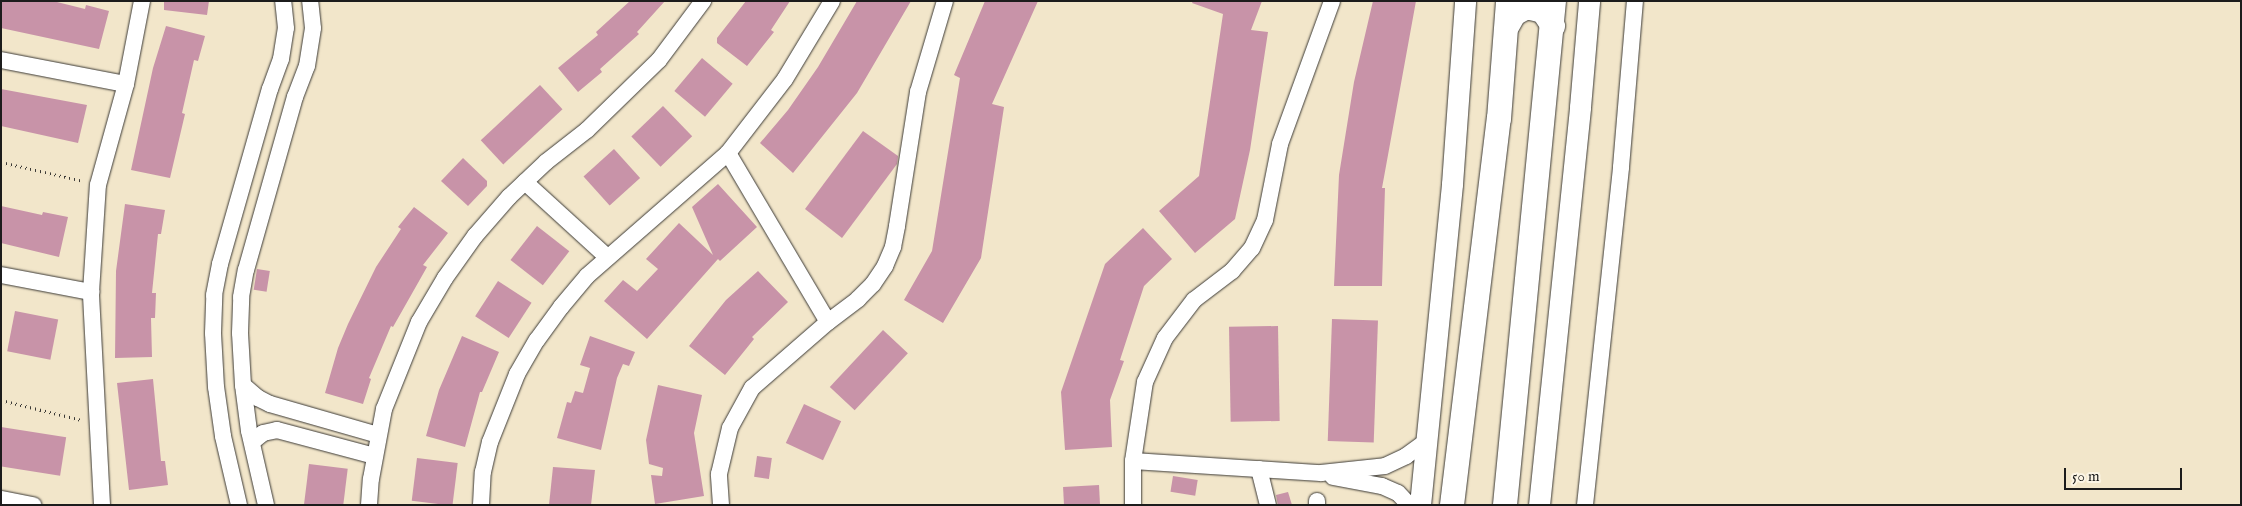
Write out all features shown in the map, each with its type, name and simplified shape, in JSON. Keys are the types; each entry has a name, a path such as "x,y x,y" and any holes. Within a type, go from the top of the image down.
{"main road":[{"path":"1452,505 1499,119 1508,25 1508,1"},
{"path":"1505,505 1554,1"},
{"path":"1508,25 1514,14 1525,8 1531,8 1543,11 1553,26"}],"street":[{"path":"102,505 91,292 98,185 126,84 142,1"},
{"path":"238,505 223,436 216,387 213,333 214,295 220,264 281,59 286,28 283,1"},
{"path":"266,505 252,442 243,385 240,333 244,279 285,134 308,66 313,28 310,1"},
{"path":"369,505 378,435 384,409 423,315 445,278 475,236 525,182 546,162 587,130 660,60 703,1"},
{"path":"481,505 483,472 490,442 517,374 537,340 561,307 608,258 728,153 784,79 832,1"},
{"path":"721,505 719,474 730,428 752,388 828,322 858,300 873,284 885,266 893,247 918,92 945,1"},
{"path":"1133,505 1133,461 1145,382 1165,338 1194,300 1232,271 1252,248 1265,220 1280,144 1332,1"},
{"path":"1420,505 1452,184 1465,1"},
{"path":"1539,505 1580,107 1589,1"},
{"path":"1585,505 1621,167 1635,1"},
{"path":"1,60 126,84"},
{"path":"259,128 285,134"},
{"path":"728,153 828,322"},
{"path":"525,182 608,258"},
{"path":"1,275 91,292"},
{"path":"243,385 252,394 270,404 378,435"},
{"path":"252,442 263,433 277,430 375,456"},
{"path":"1321,474 1385,466 1406,456 1427,441"},
{"path":"1133,461 1321,474 1382,486 1398,493 1409,505"},
{"path":"1258,469 1268,505"},
{"path":"1,499 33,505"}],"path":[{"path":"1,162 98,185"},
{"path":"1,400 97,424"}],"building":[{"path":"1,1 53,1 85,9 86,5 109,11 99,49 1,28"},
{"path":"164,1 209,1 207,15 164,10"},
{"path":"630,1 665,1 637,32 639,34 600,69 602,72 578,92 558,68 598,35 596,32"},
{"path":"746,1 790,1 771,30 774,32 747,66 717,43 717,38"},
{"path":"857,1 911,1 857,93 793,173 760,143 788,110 818,67"},
{"path":"985,1 1038,1 992,104 1004,107 981,258 943,323 904,300 932,251 960,78 954,75"},
{"path":"1193,1 1262,1 1251,30 1268,32 1250,150 1235,219 1195,253 1159,211 1199,176 1223,14 1192,3"},
{"path":"1373,1 1416,1 1382,188 1385,188 1382,286 1334,286 1339,175 1354,82"},
{"path":"166,26 205,36 198,61 194,60 182,113 185,114 170,178 131,170 153,68"},
{"path":"702,58 733,84 705,117 674,91"},
{"path":"540,85 563,109 503,164 481,140"},
{"path":"1,89 87,105 78,143 1,126"},
{"path":"663,106 692,136 661,167 631,137"},
{"path":"863,131 898,156 897,164 842,238 805,209"},
{"path":"614,149 640,178 610,205 584,176"},
{"path":"463,158 487,181 487,186 468,206 441,181"},
{"path":"718,184 757,227 720,261 718,259 647,339 604,301 623,280 637,291 658,269 646,259 679,223 713,255 692,207"},
{"path":"125,204 165,210 161,234 158,234 152,293 156,293 155,318 151,318 152,357 115,358 116,271"},
{"path":"1,206 42,215 43,212 68,217 59,257 1,243"},
{"path":"414,207 448,233 423,265 427,267 393,327 391,326 369,378 371,379 363,404 325,393 338,348 348,324 376,267 401,229 398,227"},
{"path":"537,226 569,251 543,285 511,260"},
{"path":"1143,228 1172,259 1144,286 1120,360 1124,361 1110,400 1112,447 1065,450 1061,392 1105,264"},
{"path":"257,269 270,271 267,292 254,290"},
{"path":"758,271 788,302 752,337 754,339 725,375 689,346 726,300"},
{"path":"498,281 532,303 509,338 475,316"},
{"path":"15,311 58,319 50,360 7,351"},
{"path":"1332,319 1378,321 1374,443 1328,441"},
{"path":"1278,326 1280,421 1231,422 1229,327"},
{"path":"883,330 908,353 855,410 830,387"},
{"path":"462,336 499,352 482,392 480,392 465,447 426,436 439,390"},
{"path":"590,336 635,352 629,366 623,364 617,378 601,450 557,438 567,402 571,403 575,391 583,393 590,368 580,365"},
{"path":"153,379 161,461 165,461 168,485 129,490 117,383"},
{"path":"658,385 702,395 694,433 704,496 655,504 651,475 662,476 663,468 649,464 646,440"},
{"path":"804,404 841,421 823,460 786,443"},
{"path":"1,427 66,437 60,476 1,466"},
{"path":"757,456 772,458 769,479 754,477"},
{"path":"417,458 458,463 453,505 412,501"},
{"path":"309,464 348,469 343,505 304,505"},
{"path":"553,467 595,470 591,505 549,505"},
{"path":"1173,476 1198,480 1195,496 1170,492"},
{"path":"1099,485 1100,505 1064,505 1063,487"},
{"path":"1288,492 1292,505 1278,505 1276,495"}]}
